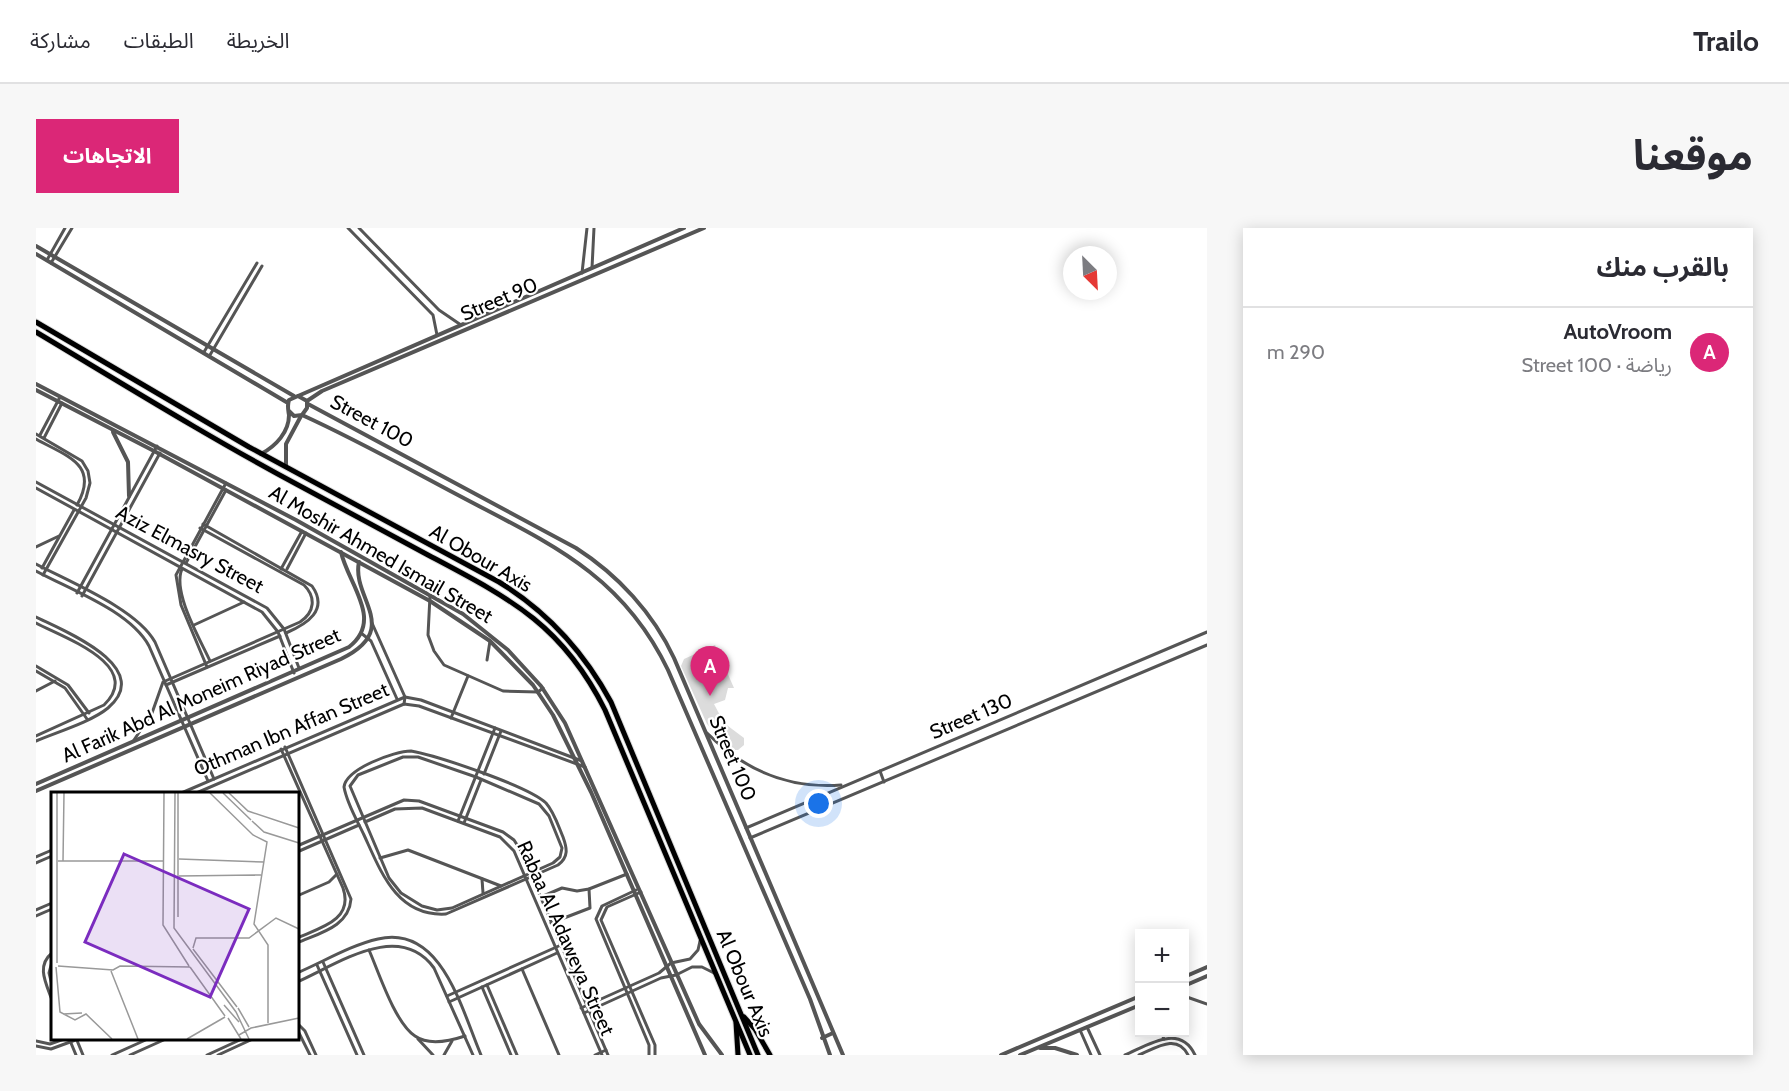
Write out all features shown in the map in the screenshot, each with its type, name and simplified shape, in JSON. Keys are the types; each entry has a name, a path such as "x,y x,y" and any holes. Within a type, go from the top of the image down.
{"highway":[{"name":"Al Obour Axis","path":"36,322 261,454 511,590 544,614 573,644 611,702 758,1055"},
{"name":"Al Obour Axis","path":"36,332 298,485 497,592 546,628 574,658 605,710 750,1055"},
{"path":"742,1014 755,1029 770,1055"},
{"path":"736,1021 738,1055"}],"street":[{"path":"49,262 69,228"},
{"path":"348,228 433,315 437,335"},
{"path":"359,228 439,310 461,325"},
{"path":"582,273 587,228"},
{"path":"592,268 594,228"},
{"name":"Street 90","path":"296,396 319,384 684,228"},
{"name":"Street 90","path":"307,403 322,391 704,228"},
{"path":"36,246 307,403 286,444 286,468"},
{"path":"36,254 288,403"},
{"path":"204,352 257,263"},
{"path":"210,355 262,266"},
{"path":"238,294 243,298"},
{"path":"433,315 439,310"},
{"path":"506,312 508,318"},
{"name":"Al Moshir Ahmed Ismail Street","path":"36,384 110,429 155,448"},
{"path":"319,384 322,391"},
{"name":"Al Moshir Ahmed Ismail Street","path":"36,390 61,400 161,451 430,596 494,637 541,686 565,723 702,1030 722,1055"},
{"path":"288,403 296,396"},
{"path":"61,400 39,438 77,457 86,466 90,477 89,489 38,572 135,627 150,646 208,782"},
{"path":"261,454 274,446 283,435 289,411 288,403"},
{"name":"Street 100","path":"307,403 492,502 592,559 635,599 668,647 843,1055"},
{"path":"289,411 294,416 302,415"},
{"name":"Street 100","path":"302,415 373,449 485,509 589,569 612,589 638,619 668,670 813,1007 822,1038 830,1055"},
{"path":"110,429 122,446 128,462 129,496"},
{"path":"77,593 155,448"},
{"path":"82,596 161,451"},
{"name":"Aziz Elmasry Street","path":"36,482 263,606 274,615 285,631 300,670"},
{"path":"207,665 179,600 176,579 180,567 194,549 226,486"},
{"name":"Al Moshir Ahmed Ismail Street","path":"226,486 429,602 490,641 534,690 560,725 576,759 627,874 665,968 705,1055"},
{"path":"36,496 38,490"},
{"name":"Aziz Elmasry Street","path":"38,490 267,615 279,634 294,673"},
{"path":"485,509 485,503 492,502"},
{"path":"44,575 76,511"},
{"path":"516,526 523,526 523,519"},
{"path":"130,744 147,722 160,685 311,620 318,603 312,586 204,527"},
{"path":"183,563 189,547 204,527"},
{"path":"283,570 293,548 304,532"},
{"path":"283,570 297,550 304,532"},
{"path":"36,547 60,535"},
{"path":"189,547 194,549"},
{"path":"293,548 297,550"},
{"name":"Al Farik Abd Al Moneim Riyad Street","path":"36,784 294,673 343,651 355,642 361,633 364,612 340,552"},
{"name":"Al Farik Abd Al Moneim Riyad Street","path":"36,791 350,655 368,636 372,621 371,611 358,578 359,562"},
{"path":"36,564 132,616 145,628 171,680 214,779"},
{"path":"180,567 182,592 211,663"},
{"path":"430,596 426,626 434,651 444,665 503,691 534,690 541,686"},
{"path":"194,624 244,602"},
{"path":"364,612 371,611"},
{"path":"36,616 100,651 116,667 120,683 117,695 106,709 36,741"},
{"path":"372,621 405,697 404,704"},
{"path":"36,623 98,656 111,668 114,678 111,696 104,705 36,736"},
{"name":"Street 130","path":"746,828 1207,632"},
{"path":"361,633 368,636 397,699"},
{"path":"487,660 490,641"},
{"name":"Street 130","path":"750,838 1207,645"},
{"path":"36,666 75,693 89,718"},
{"path":"36,671 57,680"},
{"path":"451,718 468,676"},
{"path":"36,691 57,680"},
{"path":"534,690 541,686"},
{"name":"Othman Ibn Affan Street","path":"184,792 405,697 416,698 584,762"},
{"name":"Othman Ibn Affan Street","path":"199,792 404,704 419,706 586,768"},
{"path":"458,821 495,728"},
{"path":"464,823 501,731"},
{"path":"705,732 731,755 761,773 802,784 846,785"},
{"path":"283,748 351,899 345,917 335,926 298,938"},
{"path":"396,753 420,753 477,775 481,779 532,799 549,816 562,852 553,863 531,875 453,911 430,913 405,903 389,888 359,825 345,793 347,778 355,771 396,753"},
{"path":"525,878 444,909 422,906 394,886 350,791 351,782 358,775 396,758 418,758 483,775 534,795 551,811 567,847 566,855 558,865 531,875"},
{"path":"880,771 884,782"},
{"path":"298,800 305,797"},
{"name":"Rabaa Al Adaweya Street","path":"298,846 398,801 412,800 503,832 514,840 531,875 608,1055"},
{"name":"Rabaa Al Adaweya Street","path":"298,852 395,809 413,807 464,823 506,840 525,878 601,1054"},
{"path":"732,820 741,816"},
{"path":"766,819 763,826 769,830"},
{"path":"36,857 51,850"},
{"path":"380,858 408,850 501,886"},
{"path":"747,856 756,852"},
{"path":"36,863 51,856"},
{"path":"298,896 329,882 339,873"},
{"path":"540,898 562,888 577,891 589,890 627,874"},
{"path":"481,878 483,894"},
{"path":"329,882 343,882"},
{"path":"551,923 590,908 589,890"},
{"path":"640,890 607,907 601,920 655,1045 655,1055"},
{"path":"635,893 602,906 596,914 597,924 649,1045 650,1055"},
{"path":"36,910 51,903"},
{"path":"36,916 51,909"},
{"path":"774,918 782,914"},
{"path":"777,926 786,922"},
{"path":"298,942 308,935"},
{"path":"298,974 373,940 388,937 404,938 425,948 437,959 482,1055"},
{"path":"581,1008 630,987 671,963 684,961 695,955 700,938"},
{"path":"447,996 561,945"},
{"path":"298,982 369,950 399,946 419,953 434,968 473,1055"},
{"path":"369,950 397,1012 433,1055"},
{"path":"449,1002 563,950"},
{"path":"51,954 46,959 43,974 51,997"},
{"path":"322,962 364,1055"},
{"path":"317,964 357,1055"},
{"path":"51,966 49,973 51,981"},
{"path":"584,1013 669,976 697,967 707,969 715,975"},
{"path":"1189,975 1207,967"},
{"path":"522,969 560,1055"},
{"path":"1189,984 1207,976"},
{"path":"487,985 517,1055"},
{"path":"482,987 511,1055"},
{"path":"1189,997 1207,1004"},
{"path":"1001,1055 1135,998"},
{"path":"1020,1055 1135,1007"},
{"path":"298,1024 305,1031 316,1055"},
{"path":"1087,1027 1100,1055"},
{"path":"1080,1030 1091,1055"},
{"path":"298,1031 310,1055"},
{"path":"822,1038 833,1033"},
{"path":"417,1038 452,1041 465,1036"},
{"path":"1125,1055 1174,1037 1185,1041 1195,1055"},
{"path":"36,1041 50,1044 69,1040"},
{"path":"36,1046 51,1049 69,1040"},
{"path":"69,1040 76,1055"},
{"path":"78,1040 83,1055"},
{"path":"112,1055 146,1040"},
{"path":"130,1055 164,1040"},
{"path":"207,1055 240,1040"},
{"path":"218,1055 251,1040"},
{"path":"444,1055 452,1041"},
{"path":"1139,1055 1150,1053 1171,1042 1181,1045 1188,1055"},
{"path":"1147,1046 1150,1053"},
{"path":"1031,1050 1055,1048 1077,1055"},
{"path":"1142,1048 1144,1054"},
{"path":"595,1055 606,1050"}],"shaded area":[{"path":"715,645 734,688 728,688 725,700 714,704 724,723 744,738 744,745 738,750 732,750 707,724 681,666 684,659"}],"place":[{"name":"AutoVroom","path":"710,696"}]}
